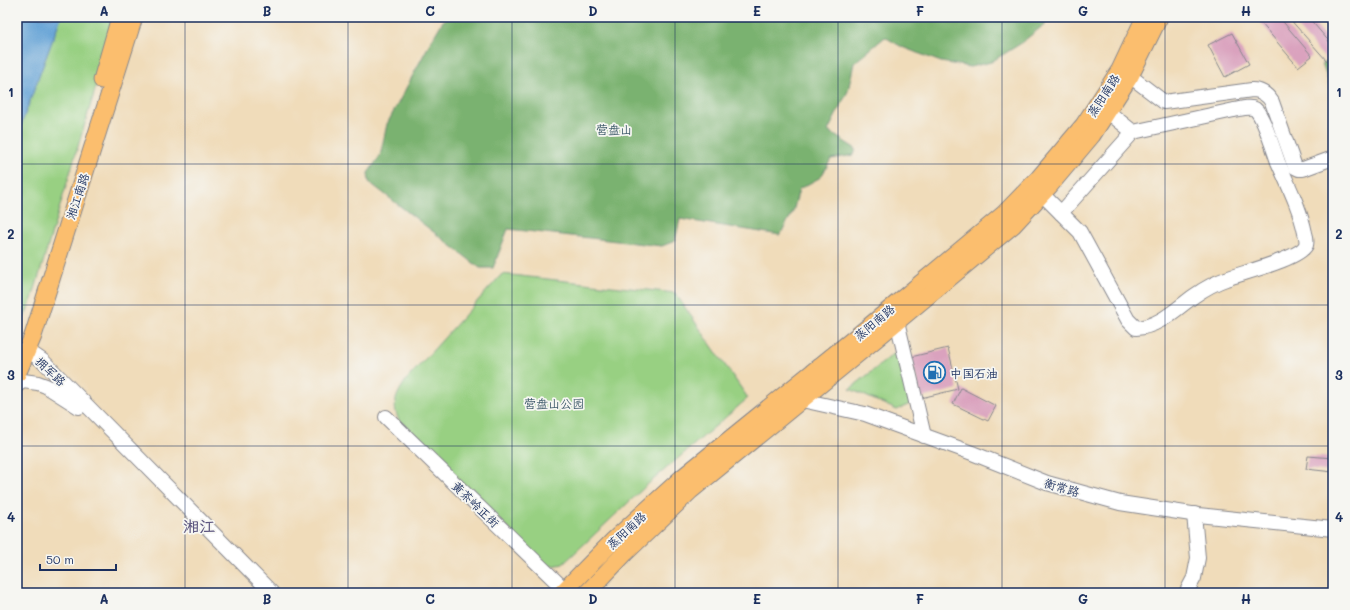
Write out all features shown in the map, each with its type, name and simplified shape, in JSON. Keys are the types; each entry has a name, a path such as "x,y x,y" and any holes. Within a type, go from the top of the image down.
{"main road":[{"name":"湘江南路","path":"17,374 25,332 120,17"},
{"name":"湘江南路","path":"21,352 33,336 134,17"},
{"name":"蒸阳南路","path":"564,592 614,540 682,478 871,325 1004,214 1039,178 1084,125 1120,70 1145,17"},
{"name":"蒸阳南路","path":"587,593 690,491 1013,225 1042,194 1092,135 1130,76 1159,17"}],"street":[{"path":"1130,76 1164,102 1252,90 1262,92 1266,94 1272,102 1295,167 1303,169 1333,158"},
{"path":"1042,194 1061,213 1080,232 1128,320 1136,328 1144,328 1159,321 1211,285 1226,278 1284,260 1302,250 1306,245 1305,232 1298,207 1268,132 1255,109 1250,108 1234,110 1133,132 1061,213"},
{"path":"1107,111 1133,132"},
{"path":"897,322 924,436"},
{"name":"拥军路","path":"21,352 39,366 261,593"},
{"name":"拥军路","path":"21,352 42,361 272,593"},
{"path":"17,385 23,381 38,383 46,386 79,407"},
{"name":"衡常路","path":"802,400 865,414 1047,484 1120,504 1194,514 1333,529"},
{"name":"黄茶岭正街","path":"386,417 564,592"},
{"path":"1186,593 1194,578 1198,558 1194,514"}],"green space":[{"path":"61,17 117,17 32,299 17,335 17,136"},
{"name":"营盘山","path":"448,17 1047,17 1045,24 1020,44 991,62 970,67 941,62 902,47 885,37 854,63 848,91 828,131 856,149 854,155 831,159 821,177 799,189 793,212 780,235 680,219 675,241 662,246 508,229 493,268 480,268 369,182 368,173 380,156 387,124 430,43 443,21"},
{"path":"1333,57 1333,94 1322,64"},
{"name":"营盘山公园","path":"502,274 675,293 748,398 647,485 563,564 548,567 401,424 395,406 397,395 407,379"},
{"path":"896,352 910,404 897,410 850,389"}],"water":[{"path":"17,17 61,17 17,136"}],"building":[{"path":"1256,17 1279,17 1312,56 1298,67"},
{"path":"1288,17 1308,17 1333,46 1333,56 1327,61"},
{"path":"1322,17 1333,17 1333,29"},
{"path":"1232,33 1249,64 1225,77 1208,45"},
{"name":"中国石油","path":"948,348 958,389 921,398 911,357"},
{"path":"961,388 996,406 988,421 953,404"},
{"path":"1308,456 1333,458 1333,472 1306,469"}],"place":[{"name":"中国石油","path":"934,373"}],"district":[{"name":"湘江","path":"199,525"}]}
